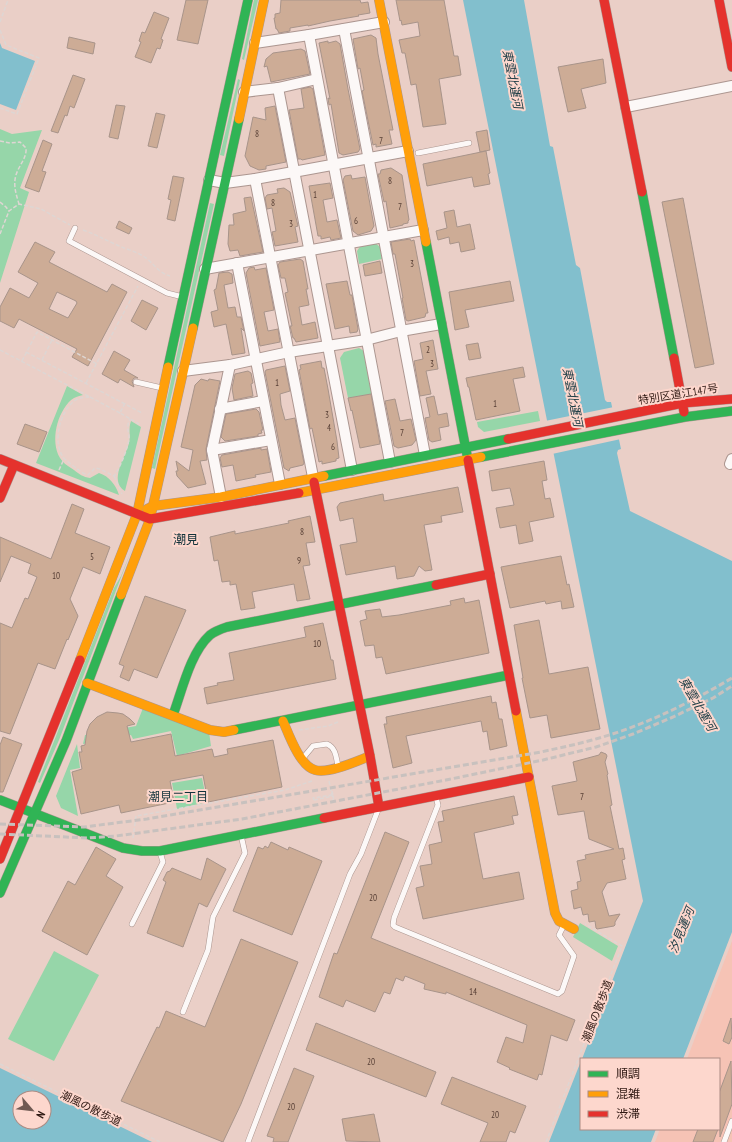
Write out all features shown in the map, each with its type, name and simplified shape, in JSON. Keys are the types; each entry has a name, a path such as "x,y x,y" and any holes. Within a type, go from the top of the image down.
{"street":[{"path":"0,859 137,514 248,0"},
{"path":"0,893 66,741 150,519 264,0"},
{"path":"380,0 555,913 558,918 574,930"},
{"path":"604,0 685,417"},
{"path":"720,0 732,67"},
{"path":"254,43 384,22"},
{"path":"344,29 425,455"},
{"path":"309,35 390,462"},
{"path":"244,92 278,88 317,79"},
{"path":"626,107 732,86"},
{"path":"278,88 352,470"},
{"path":"209,180 225,183 255,179 408,150"},
{"path":"255,179 379,807"},
{"path":"205,269 423,230"},
{"path":"236,263 280,484"},
{"path":"183,371 230,365 289,352 366,340 401,331 441,324"},
{"path":"221,497 212,450 230,365"},
{"name":"特別区道江147号","path":"137,514 153,506 221,497 683,403 732,398"},
{"path":"220,410 263,401"},
{"path":"0,459 150,519 316,490 630,427 685,417 732,411"},
{"path":"212,450 271,440"},
{"path":"0,498 14,465"},
{"path":"173,716 197,653 202,644 210,635 227,627 490,574"},
{"path":"87,683 218,732 228,732 510,675"},
{"path":"283,721 303,759 311,768 320,770 338,767 370,756"},
{"path":"0,800 123,848 142,851 160,851 529,777"}],"lane":[{"path":"418,152 469,143"},
{"path":"75,228 69,241 167,293 184,298"},
{"path":"136,382 163,388"},
{"path":"303,759 313,746 327,744 333,748 335,752 338,767"},
{"path":"436,795 438,806 394,918 393,925 558,994 562,991 574,956 559,935 565,924"},
{"path":"248,1142 350,874 361,854 379,807"},
{"path":"183,1012 208,950 213,917 244,853 241,834"},
{"path":"132,924 163,862 160,851"},
{"path":"724,1142 732,1121"}],"path":[{"path":"0,22 8,0"},
{"path":"0,30 6,45 39,58 17,114 0,108"},
{"path":"0,141 6,143 20,142 26,148 25,158 15,181 15,188 20,204"},
{"path":"0,202 9,212"},
{"path":"86,383 142,280"},
{"path":"22,361 37,332 97,364"},
{"path":"42,360 52,340"},
{"path":"0,350 90,396 139,424"},
{"path":"26,352 142,412"},
{"path":"90,396 82,397 72,403 61,420 58,435 59,449 64,459 83,474 88,475 95,468 114,476 122,494"},
{"path":"120,413 125,403"},
{"path":"114,476 124,455 128,442 127,427 130,419"},
{"path":"59,470 64,459"},
{"path":"299,730 328,726 341,720"},
{"path":"329,779 334,808"},
{"path":"132,841 136,816 285,790 312,781"},
{"path":"332,791 334,800"},
{"path":"314,800 332,795"},
{"name":"潮風の散歩道","path":"546,1142 622,946 582,922"},
{"name":"潮風の散歩道","path":"0,1064 160,1142"}],"shaded area":[{"path":"732,941 732,1142 655,1142 660,1130 720,1130 720,1058 687,1058"}],"green space":[{"path":"254,0 258,0 244,60 242,59"},
{"path":"238,79 240,80 224,156 220,155"},
{"path":"0,129 12,134 42,130 20,188 29,192 0,283"},
{"path":"210,203 214,204 155,469 152,468"},
{"path":"374,242 380,247 382,259 359,264 357,251 361,245"},
{"path":"359,348 364,351 372,394 348,398 340,358 344,352"},
{"path":"67,386 83,395 71,400 66,406 56,428 56,444 60,458 66,465 83,476 90,478 99,473 106,476 114,484 119,495 36,463"},
{"path":"538,411 540,421 484,432 478,427 477,422"},
{"path":"131,421 141,427 125,491 120,487 118,475 129,443"},
{"path":"133,546 59,740 40,783 38,782 114,588 121,576"},
{"path":"143,708 209,732 211,746 177,756 171,731 133,739 131,735 83,744 85,735 136,726"},
{"path":"77,744 80,768 70,770 78,816 61,808 56,796"},
{"path":"202,778 207,802 177,809 172,783"},
{"path":"580,923 618,946 612,961 573,937"},
{"path":"54,951 99,975 54,1061 8,1039"}],"water":[{"path":"463,0 524,0 550,146 553,147 576,265 580,268 605,400 607,402 611,402 621,449 618,450 617,453 630,511 732,561 732,932 683,1058 582,1058 643,901"},
{"path":"0,43 2,48 35,61 16,110 0,104"},
{"path":"580,1064 580,1130 656,1130 651,1142 549,1142"},
{"path":"0,1068 45,1090 12,1090 12,1130 52,1130 52,1093 152,1142 0,1142"}],"pier":[{"path":"614,407 621,439 552,454 545,421"}],"building":[{"path":"186,0 208,0 198,44 177,40"},
{"path":"281,0 360,0 361,3 368,2 370,13 308,26 290,28 290,31 279,33 276,29 274,18 275,14 280,13"},
{"path":"396,0 444,0 454,56 458,56 461,75 439,79 446,124 423,127 416,84 411,85 405,53 402,53 399,40 420,36 418,22 402,25"},
{"path":"154,12 169,18 161,39 163,40 160,49 157,48 151,63 135,57 141,42 139,41 142,32 145,33"},
{"path":"371,35 376,38 393,130 389,130 392,144 376,147 376,144 373,145 362,91 364,90 360,68 358,69 353,39"},
{"path":"69,37 95,43 93,54 67,48"},
{"path":"328,41 328,43 336,41 340,44 360,149 358,152 343,155 339,153 331,104 329,105 328,98 330,99 319,43"},
{"path":"301,49 305,51 310,74 271,82 267,66 264,67 266,59 273,53"},
{"path":"603,59 606,83 581,89 586,108 568,112 558,67"},
{"path":"73,75 85,79 74,108 70,106 67,116 65,115 58,133 51,131"},
{"path":"310,87 313,89 325,155 302,160 298,159 289,110 304,108 301,89"},
{"path":"116,105 125,106 118,139 109,137"},
{"path":"275,106 286,162 266,166 266,169 259,170 250,166 245,156 253,117 266,120 265,108"},
{"path":"156,113 165,115 157,148 148,146"},
{"path":"487,130 490,150 480,152 476,132"},
{"path":"43,140 52,144 42,171 46,172 39,192 25,187"},
{"path":"486,151 490,173 488,174 490,184 474,187 472,177 427,186 423,164"},
{"path":"391,168 402,175 409,220 408,223 390,228 386,201 384,202 378,174 380,174 381,170"},
{"path":"351,175 352,179 365,177 374,226 371,231 358,235 353,231 343,180 345,176"},
{"path":"173,176 184,178 175,221 167,219 171,200 168,199"},
{"path":"330,183 333,198 323,200 327,222 337,220 341,238 331,240 330,237 321,239 321,236 318,236 309,186"},
{"path":"284,188 290,192 298,226 295,227 298,242 275,246 272,232 276,231 272,208 267,209 265,198 267,195 278,193 277,189"},
{"path":"251,197 263,252 240,256 238,250 230,251 228,244 229,225 234,225 233,214 246,211 244,198"},
{"path":"683,198 714,364 695,368 662,202"},
{"path":"454,210 457,227 470,224 475,249 461,252 459,242 450,244 449,237 438,240 436,231 447,228 444,212"},
{"path":"119,221 132,228 129,234 116,228"},
{"path":"410,239 411,241 414,240 428,313 426,313 425,317 408,321 406,320 395,254 393,254 391,242"},
{"path":"35,242 55,252 49,262 107,292 112,284 127,292 88,366 72,357 77,349 19,319 14,328 0,321 0,307 10,288 29,298 38,283 18,272","holes":["57,292 76,301 77,303 68,318 49,309"]},
{"path":"300,259 303,261 309,305 299,307 302,325 315,322 318,338 296,342 293,338 290,326 292,326 285,293 288,292 285,278 281,278 278,265 280,262"},
{"path":"380,261 382,273 365,276 363,265"},
{"path":"254,267 255,270 266,268 274,310 264,312 268,331 278,329 280,342 260,346 246,273 249,268"},
{"path":"228,272 232,274 233,283 224,285 228,308 235,307 237,317 241,317 244,331 241,328 245,353 232,355 226,324 214,327 211,312 218,310 214,290 216,289 219,273"},
{"path":"347,281 350,295 352,295 358,329 357,332 350,333 349,326 335,329 326,284"},
{"path":"510,281 514,301 465,310 469,327 455,330 449,292"},
{"path":"142,300 158,308 146,330 131,321"},
{"path":"433,340 438,369 426,371 431,394 420,396 414,361 423,359 420,343"},
{"path":"478,343 481,358 469,360 466,345"},
{"path":"114,351 130,360 124,370 138,378 134,378 132,381 134,387 120,379 118,383 102,374"},
{"path":"321,361 322,368 324,368 328,389 339,458 336,459 336,461 322,464 322,461 319,462 312,428 310,429 299,370 301,369 300,365"},
{"path":"285,366 290,391 280,394 281,405 285,420 295,418 304,463 303,465 290,468 289,471 284,468 265,372 266,370"},
{"path":"523,367 525,377 513,379 520,411 476,420 466,378"},
{"path":"248,371 251,373 253,383 251,384 253,396 234,400 232,388 235,374"},
{"path":"201,379 208,381 209,379 220,381 206,449 207,460 200,461 206,484 188,488 177,476 176,471 178,471 176,461 189,471 193,450 181,447 195,385"},
{"path":"371,394 380,444 360,448 348,398"},
{"path":"434,396 438,415 447,413 449,426 439,428 441,440 432,442 429,440 425,418 430,417 426,398"},
{"path":"395,399 400,421 411,419 416,440 412,445 398,448 394,446 385,401"},
{"path":"256,409 259,412 263,430 261,430 262,433 258,434 258,436 225,441 221,437 226,414"},
{"path":"25,424 47,432 39,452 17,444"},
{"path":"261,448 261,450 267,449 271,472 236,481 233,465 222,467 220,458 222,455"},
{"path":"544,461 547,480 542,481 545,499 550,498 554,517 529,522 533,541 519,544 516,525 500,528 496,508 514,505 510,488 492,491 489,471"},
{"path":"458,487 463,512 441,516 442,522 424,525 432,570 425,571 419,566 414,576 397,579 395,566 346,575 340,545 357,542 353,518 340,521 337,507 340,503 383,494 384,501"},
{"path":"72,504 84,509 75,533 110,547 100,574 83,567 70,599 78,616 68,640 67,639 55,669 38,663 10,734 0,731 0,623 12,628 25,598 28,599 37,577 28,573 31,564 11,556 0,582 0,537 51,559"},
{"path":"310,516 315,542 306,543 310,565 303,566 310,599 297,601 294,584 252,592 255,608 241,610 236,584 230,585 230,581 222,582 218,560 214,561 210,537 235,531 235,534 289,523 288,521"},
{"path":"561,556 567,585 569,584 574,607 562,609 561,601 546,604 545,601 510,608 501,567"},
{"path":"145,596 186,610 157,678 134,669 129,681 120,677 124,666 119,664"},
{"path":"464,598 465,603 479,600 489,653 386,674 382,657 376,658 374,645 365,646 360,621 367,619 365,611 380,609 382,617 399,615 451,605 450,601"},
{"path":"539,620 549,674 588,667 600,729 551,738 547,715 530,718 514,625"},
{"path":"323,623 331,660 333,660 336,679 207,704 204,688 218,685 217,683 234,680 229,653 306,637 304,627"},
{"path":"491,696 492,703 496,702 499,719 502,719 507,746 490,750 487,731 483,732 481,721 406,736 412,763 393,768 384,724 387,724 386,717"},
{"path":"107,712 123,714 135,724 127,726 131,742 171,734 175,756 212,749 214,757 228,754 227,749 273,740 282,787 208,802 203,775 170,781 174,802 121,813 119,805 81,814 72,772 82,769 79,752 82,752 81,746 85,745 87,731 90,724 97,717"},
{"path":"3,737 22,744 3,792 0,792 0,745"},
{"path":"601,752 607,756 605,762 612,805 610,806 619,849 623,848 625,859 622,860 626,879 607,883 602,892 609,916 620,914 614,926 597,929 595,921 589,922 588,914 583,915 581,907 574,909 571,891 578,889 577,882 581,881 577,861 586,859 585,855 614,849 589,839 584,811 558,815 552,786 577,781 573,762 599,755"},
{"path":"514,796 518,815 512,816 514,824 474,833 483,879 519,872 524,899 423,919 416,888 424,886 420,866 432,864 429,845 442,842 438,822 444,821 442,811"},
{"path":"385,832 409,842 371,938 575,1020 567,1041 551,1035 542,1075 539,1074 537,1080 509,1069 510,1068 497,1062 506,1037 523,1043 527,1025 446,992 446,994 424,989 425,984 405,976 403,981 396,978 390,994 384,992 375,1012 346,1000 343,1007 319,997 334,953 337,954"},
{"path":"271,842 288,850 289,847 322,861 292,935 233,911 258,847 263,849 265,846 268,848"},
{"path":"96,847 116,859 106,876 123,887 87,955 42,931 68,881 75,885"},
{"path":"207,858 226,869 207,907 199,903 183,947 147,933 166,882 163,880 167,872 172,868 201,880"},
{"path":"241,939 298,962 241,1104 223,1142 121,1101 157,1027 159,1028 166,1011 205,1027"},
{"path":"731,1018 732,1037 729,1044 723,1041"},
{"path":"316,1023 436,1072 426,1097 306,1050"},
{"path":"731,1061 732,1104 720,1137 720,1130 720,1090"},
{"path":"294,1068 314,1076 288,1142 273,1142 274,1138 267,1136"},
{"path":"452,1077 526,1106 515,1133 510,1131 506,1142 480,1142 488,1123 441,1104"},
{"path":"374,1114 380,1142 346,1141 342,1119"},
{"path":"698,1130 718,1130 713,1142 693,1142"}],"railway":[{"path":"0,824 84,827 147,819 541,752 586,742 646,722 681,706 732,678"},
{"path":"0,834 88,838 116,836 242,819 446,780 543,760 596,747 633,734 673,717 713,698 732,686"}],"traffic: fast":[{"path":"168,367 248,0"},
{"path":"193,328 239,119"},
{"path":"642,192 674,358"},
{"path":"426,242 468,460"},
{"path":"481,457 685,417 732,411"},
{"path":"324,476 508,439"},
{"path":"173,715 187,673 197,652 210,635 216,631 227,627 436,585"},
{"path":"0,893 66,741 121,595"},
{"path":"234,730 509,675"},
{"path":"0,800 123,848 142,851 160,851 324,818"}],"traffic: slow":[{"path":"239,119 264,0"},
{"path":"379,0 426,242"},
{"path":"121,595 150,519 193,328"},
{"path":"80,660 137,514 168,367"},
{"path":"299,493 481,457"},
{"path":"147,509 153,506 221,497 324,476"},
{"path":"87,683 210,730 224,732 234,730"},
{"path":"516,711 555,913 559,921 574,929"},
{"path":"283,721 300,756 305,763 315,770 321,771 335,769 370,756"}],"traffic: jam":[{"path":"604,0 642,192"},
{"path":"719,0 732,67"},
{"path":"674,358 684,412"},
{"path":"508,439 683,403 732,399"},
{"path":"0,459 150,519 299,493"},
{"path":"468,460 516,711"},
{"path":"0,498 14,465"},
{"path":"314,482 379,807"},
{"path":"436,585 490,574"},
{"path":"0,859 80,660"},
{"path":"324,818 529,777"}],"district":[{"name":"潮見","path":"186,539"},
{"name":"潮見二丁目","path":"178,796"}],"water label":[{"name":"東雲北運河","path":"513,79"},
{"name":"東雲北運河","path":"573,397"},
{"name":"東雲北運河","path":"698,704"},
{"name":"汐見運河","path":"681,930"}]}
